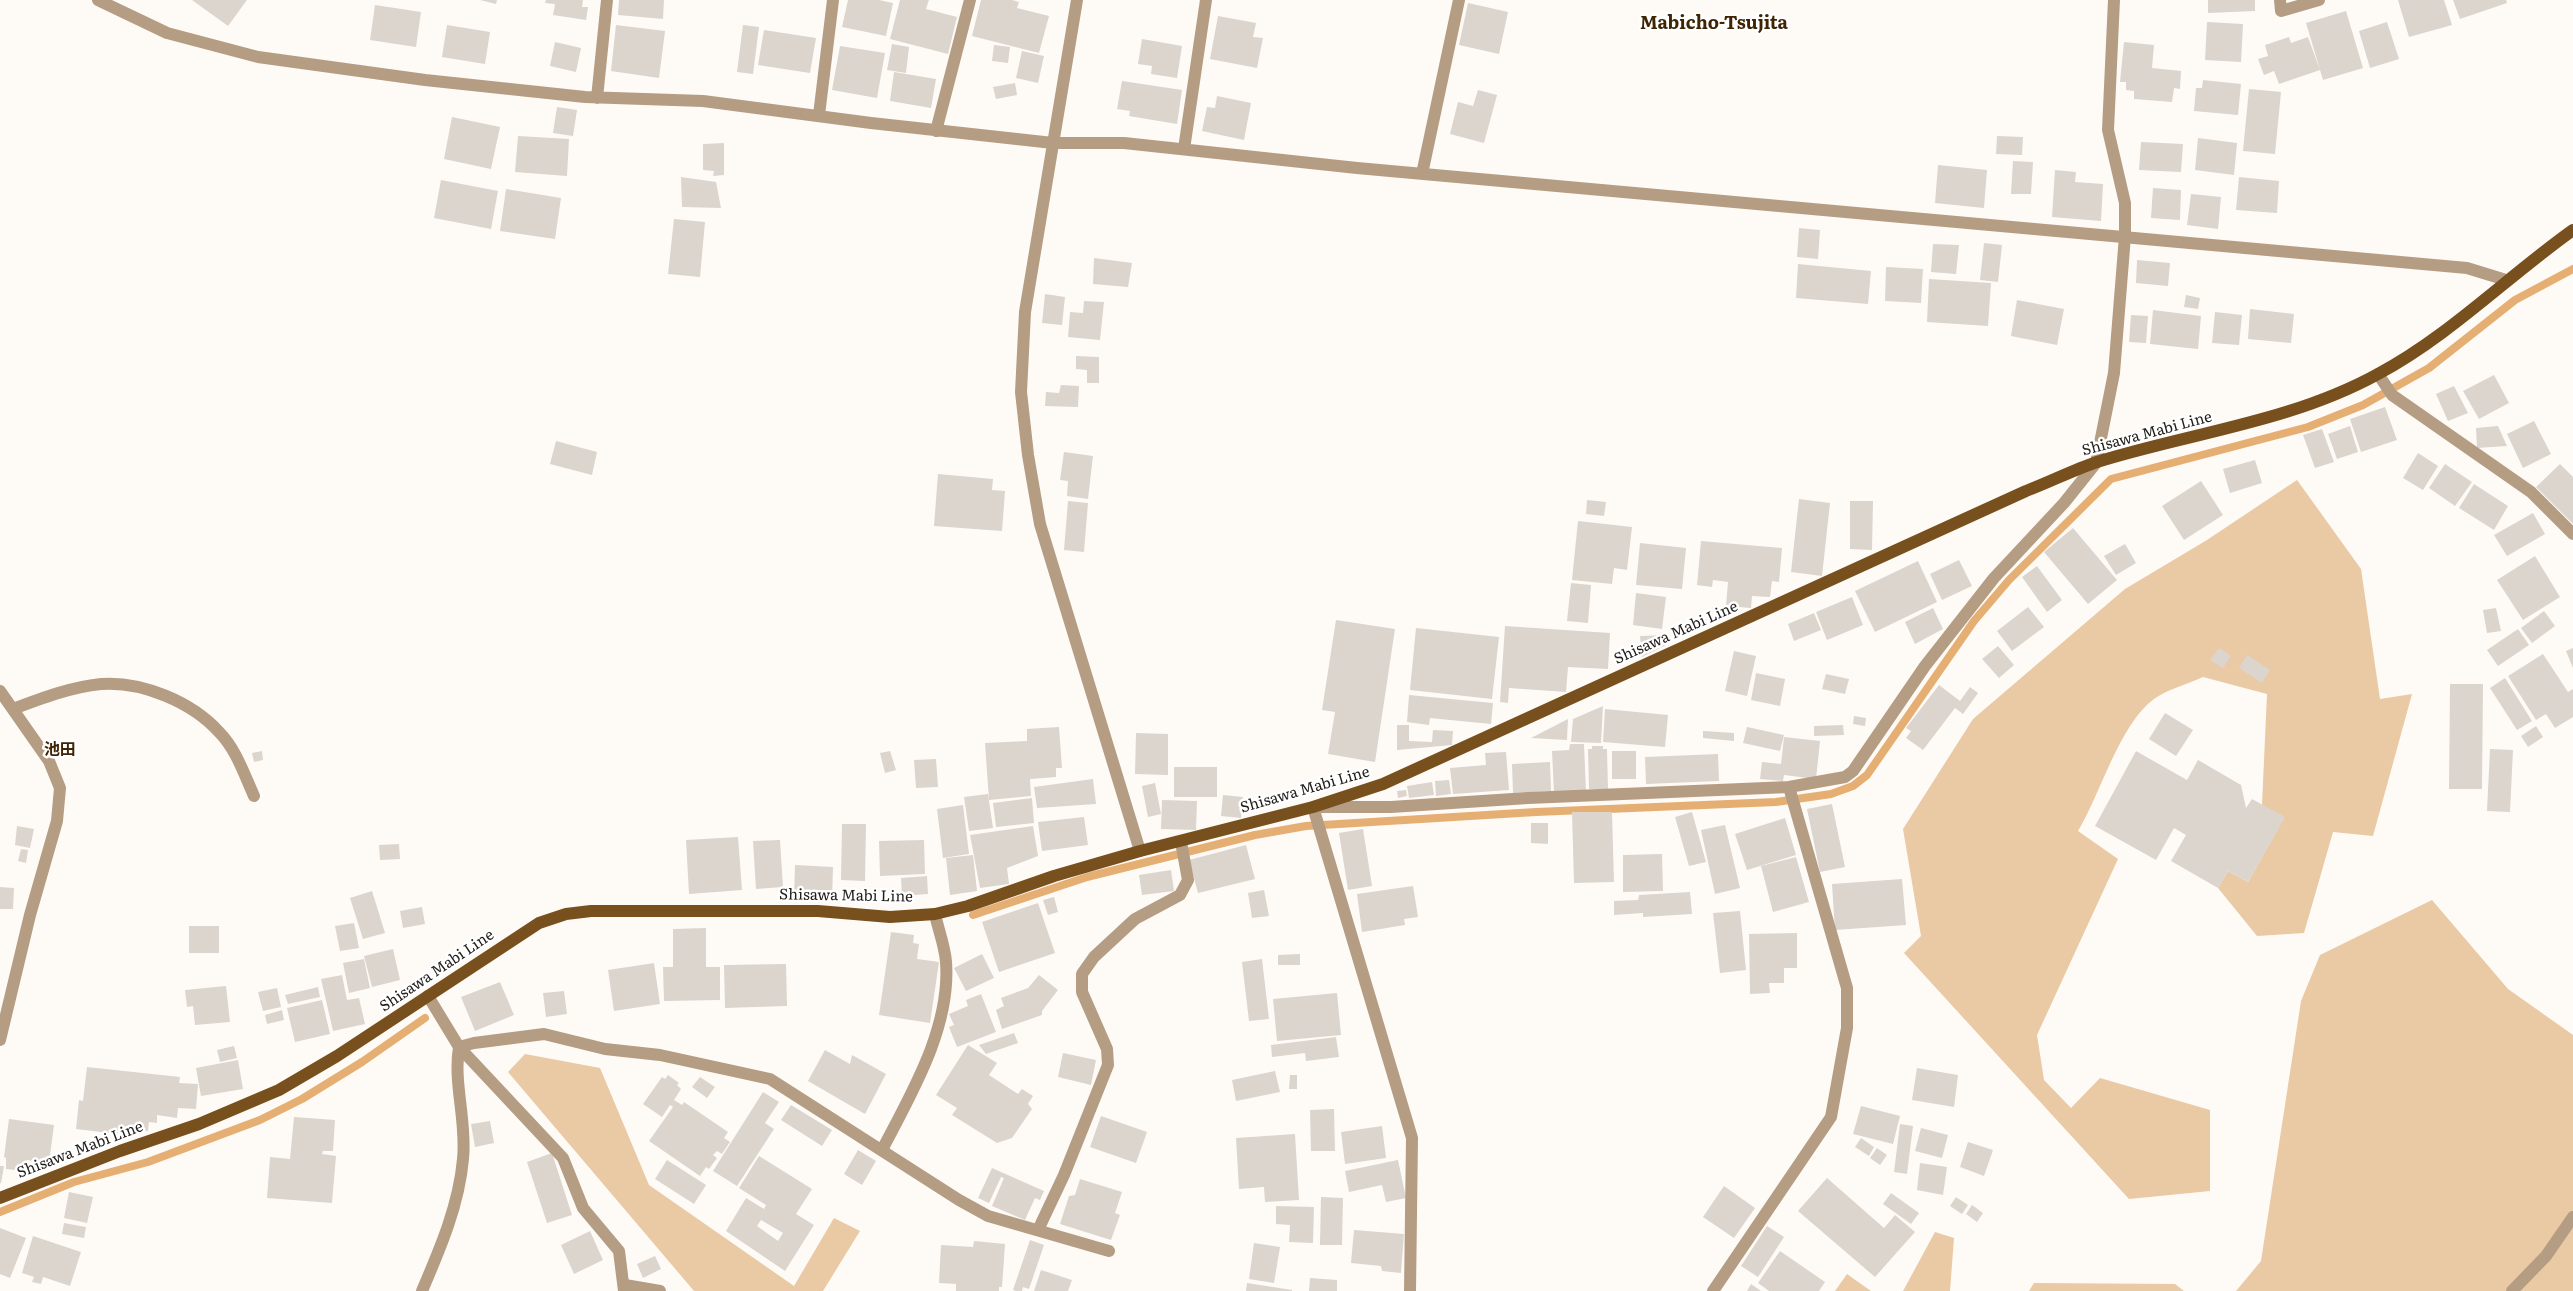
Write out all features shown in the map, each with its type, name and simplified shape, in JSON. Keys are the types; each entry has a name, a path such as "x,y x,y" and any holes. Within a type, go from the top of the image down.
{"main road":[{"name":"Shisawa Mabi Line","path":"0,1198 256,1101 337,1056 539,923 566,914 591,911 818,911 890,917 935,914 968,906 1054,876 1140,851 1183,849 1383,784 2026,491 2096,463 2236,427 2342,391 2378,374 2438,335 2506,280 2573,230"}],"street":[{"path":"98,0 168,33 258,57 425,80 597,98 703,101 1053,143 1124,143 1422,174 2467,268 2506,280"},
{"path":"597,98 607,0"},
{"path":"818,115 833,0"},
{"path":"936,130 970,0"},
{"path":"1077,0 1025,312 1021,392 1028,455 1040,524 1140,851"},
{"path":"1184,149 1206,0"},
{"path":"1422,174 1459,0"},
{"path":"1410,1291 1412,1138 1313,807 1391,807 1528,798 1791,796 1845,777 1853,772 1926,666 1994,578 2064,503 2096,463 2114,373 2125,236 2125,203 2108,130 2114,0"},
{"path":"2280,0 2281,11 2319,0"},
{"path":"2378,374 2388,391 2531,492 2573,534"},
{"path":"13,709 60,692 102,684 134,687 171,698 197,714 219,732 233,751 254,796"},
{"path":"0,691 49,761 60,788 57,821 30,915 0,1040"},
{"path":"1713,1291 1831,1116 1847,1028 1847,988 1791,796"},
{"path":"1038,1230 1064,1175 1108,1065 1107,1050 1082,992 1082,974 1094,957 1135,919 1180,895 1188,880 1183,849"},
{"path":"882,1150 921,1075 945,1002 946,962 935,914"},
{"path":"428,996 459,1048 564,1158 583,1208 619,1251 625,1288 660,1291"},
{"path":"459,1048 474,1043 544,1034 605,1049 660,1055 770,1079 959,1200 988,1216 1109,1251"},
{"path":"422,1291 441,1247 454,1204 463,1159 462,1115 457,1063 459,1048"},
{"path":"2512,1291 2546,1256 2573,1217"}],"shaded area":[{"path":"2297,480 2361,569 2380,699 2412,694 2373,836 2333,832 2304,933 2257,936 2218,888 2228,871 2248,882 2284,818 2262,805 2267,694 2203,677 2172,689 2154,699 2131,725 2121,742 2078,831 2118,859 2037,1035 2044,1080 2071,1108 2100,1078 2210,1110 2210,1191 2129,1199 1904,953 1921,936 1903,829 1973,719 2125,589 2207,540"},
{"path":"2432,900 2508,989 2573,1035 2573,1291 2236,1291 2261,1261 2301,1001 2320,955"},
{"path":"525,1054 600,1068 649,1185 794,1286 834,1218 860,1231 823,1291 694,1291 508,1072"},
{"path":"1935,1232 1954,1238 1950,1291 1903,1291"},
{"path":"1847,1274 1871,1291 1835,1291"},
{"path":"2034,1283 2175,1284 2184,1291 2029,1291"}],"building":[{"path":"192,0 247,0 228,26"},
{"path":"480,0 497,0 496,4"},
{"path":"546,0 583,0 582,7 588,7 586,20 553,15 555,4 545,3"},
{"path":"619,0 664,0 663,19 618,15"},
{"path":"848,0 879,0 893,3 886,36 842,27"},
{"path":"900,0 929,0 926,9 957,17 948,54 890,39"},
{"path":"981,0 1012,0 1019,2 1017,8 1049,16 1039,53 972,36"},
{"path":"2208,0 2255,0 2255,11 2208,13"},
{"path":"2398,0 2444,0 2452,25 2409,37"},
{"path":"2453,0 2506,0 2507,3 2460,19"},
{"path":"1468,3 1508,12 1499,54 1459,45"},
{"path":"375,5 421,12 416,47 370,40"},
{"path":"2346,11 2363,68 2323,80 2306,23"},
{"path":"1218,16 1256,23 1253,37 1263,38 1257,68 1210,59"},
{"path":"2207,22 2243,24 2241,62 2205,60"},
{"path":"2387,22 2399,59 2370,68 2359,31"},
{"path":"447,25 490,32 485,64 442,57"},
{"path":"616,25 665,31 659,78 611,71"},
{"path":"743,25 759,27 753,74 737,72"},
{"path":"764,30 816,38 810,73 758,65"},
{"path":"2289,37 2291,43 2308,37 2320,70 2279,84 2274,71 2264,75 2258,59 2268,56 2265,45"},
{"path":"1142,39 1182,46 1177,78 1151,74 1152,66 1138,64"},
{"path":"555,42 581,48 576,72 550,66"},
{"path":"2124,42 2154,45 2152,68 2181,71 2180,89 2174,88 2172,102 2134,99 2134,91 2126,90 2126,82 2120,82"},
{"path":"892,44 909,47 906,73 887,70"},
{"path":"994,45 1010,47 1008,63 992,61"},
{"path":"840,46 885,53 877,98 832,90"},
{"path":"1022,51 1044,56 1038,83 1016,78"},
{"path":"894,72 936,79 931,108 890,101"},
{"path":"2203,80 2241,84 2238,115 2194,111 2196,88 2202,88"},
{"path":"1122,81 1182,90 1177,124 1129,116 1130,111 1117,109"},
{"path":"1015,83 1017,95 996,99 993,87"},
{"path":"2249,89 2281,92 2275,154 2243,151"},
{"path":"1478,90 1497,95 1484,143 1450,134 1458,102 1473,106"},
{"path":"1217,96 1251,103 1244,140 1202,131 1207,107 1215,108"},
{"path":"557,107 577,110 573,136 553,133"},
{"path":"452,117 500,127 491,169 444,159"},
{"path":"518,136 569,139 567,176 515,172"},
{"path":"1997,136 2023,137 2022,155 1996,154"},
{"path":"2198,138 2237,143 2234,175 2195,170"},
{"path":"2141,142 2183,144 2181,172 2139,170"},
{"path":"724,143 724,175 713,176 714,171 703,170 703,144"},
{"path":"2013,161 2033,162 2031,194 2011,194"},
{"path":"1938,165 1987,170 1984,208 1935,203"},
{"path":"2055,170 2076,172 2075,182 2103,184 2101,221 2052,217"},
{"path":"681,177 716,182 721,208 682,207"},
{"path":"2239,177 2279,181 2277,213 2236,210"},
{"path":"441,180 498,191 491,229 434,218"},
{"path":"2153,188 2181,190 2180,220 2151,218"},
{"path":"506,189 561,198 555,239 500,231"},
{"path":"2191,194 2221,197 2218,229 2187,225"},
{"path":"674,219 705,222 700,277 668,274"},
{"path":"1799,228 1820,230 1818,259 1797,257"},
{"path":"1984,243 2002,245 1998,282 1980,280"},
{"path":"1933,244 1959,245 1956,274 1931,272"},
{"path":"1094,258 1132,263 1128,287 1093,284"},
{"path":"2137,260 2170,263 2168,286 2136,283"},
{"path":"1798,264 1871,271 1868,304 1796,298"},
{"path":"1886,267 1923,269 1921,303 1885,301"},
{"path":"1929,279 1991,283 1988,326 1927,322"},
{"path":"1045,294 1065,297 1062,325 1042,323"},
{"path":"2186,295 2200,298 2198,309 2184,307"},
{"path":"2017,300 2064,309 2057,345 2011,336"},
{"path":"1084,301 1104,302 1100,340 1068,337 1070,312 1083,313"},
{"path":"2250,309 2294,314 2291,343 2248,339"},
{"path":"2153,310 2201,316 2198,349 2150,344"},
{"path":"2215,312 2242,315 2239,345 2212,343"},
{"path":"2131,315 2148,316 2146,343 2129,342"},
{"path":"1076,356 1099,357 1099,383 1087,383 1087,370 1076,369"},
{"path":"2494,375 2509,403 2479,419 2463,391"},
{"path":"1061,385 1079,386 1078,407 1045,406 1046,392 1059,393"},
{"path":"2454,386 2468,413 2448,421 2436,394"},
{"path":"2385,407 2397,440 2361,452 2350,419"},
{"path":"2534,421 2551,454 2523,468 2507,434"},
{"path":"2350,426 2358,452 2337,459 2328,434"},
{"path":"2498,426 2507,446 2477,448 2476,428"},
{"path":"2322,429 2334,462 2315,468 2303,435"},
{"path":"556,441 597,452 592,475 550,464"},
{"path":"1064,452 1093,456 1088,499 1067,496 1068,481 1060,480"},
{"path":"2418,453 2438,466 2423,490 2403,478"},
{"path":"2255,460 2262,483 2230,493 2223,469"},
{"path":"2445,464 2472,482 2455,506 2429,488"},
{"path":"2560,464 2573,477 2573,524 2536,487"},
{"path":"938,474 993,479 992,490 1005,491 1002,531 934,526"},
{"path":"2201,481 2223,515 2184,540 2162,506"},
{"path":"2474,484 2508,506 2494,530 2459,508"},
{"path":"1799,499 1830,503 1822,576 1791,572"},
{"path":"1587,500 1606,502 1604,516 1586,514"},
{"path":"1068,501 1088,503 1084,552 1064,550"},
{"path":"1850,501 1873,501 1872,550 1850,549"},
{"path":"2533,513 2545,534 2507,556 2494,535"},
{"path":"1578,521 1632,527 1627,570 1614,568 1612,584 1572,580"},
{"path":"2073,528 2117,580 2088,604 2044,552"},
{"path":"1701,541 1782,548 1779,582 1772,581 1770,597 1752,596 1751,608 1726,606 1728,582 1713,580 1712,587 1697,585"},
{"path":"1640,543 1686,548 1682,589 1636,585"},
{"path":"2125,544 2136,563 2116,575 2104,556"},
{"path":"2535,556 2560,597 2523,620 2497,580"},
{"path":"1959,560 1972,586 1942,600 1930,574"},
{"path":"1918,561 1937,602 1875,632 1855,591"},
{"path":"2037,566 2062,600 2047,612 2022,577"},
{"path":"1571,583 1591,585 1588,623 1567,621"},
{"path":"1636,593 1666,597 1662,629 1633,625"},
{"path":"1852,597 1863,625 1827,640 1816,612"},
{"path":"2028,607 2044,627 2012,651 1997,631"},
{"path":"1933,608 1943,629 1915,644 1905,622"},
{"path":"2496,608 2501,631 2487,633 2483,610"},
{"path":"2544,611 2555,626 2532,643 2521,628"},
{"path":"1814,613 1821,630 1794,641 1788,624"},
{"path":"1336,620 1395,629 1375,762 1328,754 1335,712 1322,710"},
{"path":"1505,626 1610,633 1608,669 1568,667 1566,692 1509,688 1508,703 1500,702"},
{"path":"1416,628 1499,637 1492,699 1410,690"},
{"path":"2518,629 2529,645 2498,666 2487,650"},
{"path":"1666,635 1666,645 1642,657 1640,636"},
{"path":"1998,646 2014,665 1999,678 1982,659"},
{"path":"2219,648 2231,656 2223,668 2210,660"},
{"path":"2573,648 2573,668 2566,651"},
{"path":"1734,651 1756,656 1747,696 1725,691"},
{"path":"2543,654 2568,692 2573,689 2573,717 2555,728 2546,714 2536,720 2508,676"},
{"path":"2247,655 2270,670 2262,683 2239,668"},
{"path":"1756,673 1785,679 1780,706 1751,700"},
{"path":"1826,674 1849,679 1845,694 1822,689"},
{"path":"2505,678 2532,721 2517,730 2490,688"},
{"path":"2450,684 2483,684 2482,789 2449,789"},
{"path":"1939,685 1960,701 1970,687 1978,693 1963,714 1955,708 1923,750 1906,738 1911,731 1906,728"},
{"path":"1409,695 1493,703 1491,724 1430,718 1429,725 1407,722"},
{"path":"1603,706 1601,743 1571,742 1573,719"},
{"path":"1605,709 1668,715 1665,747 1603,742"},
{"path":"2165,713 2193,730 2176,756 2149,739"},
{"path":"1854,716 1866,718 1865,726 1853,724"},
{"path":"1568,719 1567,740 1531,738"},
{"path":"1397,725 1409,725 1409,741 1432,742 1433,730 1453,731 1452,745 1397,750"},
{"path":"1843,725 1844,735 1814,736 1814,726"},
{"path":"2536,726 2543,737 2528,747 2521,736"},
{"path":"1059,727 1062,768 1056,768 1056,777 1030,779 1031,796 989,800 985,743 1027,741 1027,729"},
{"path":"1747,727 1784,735 1780,751 1743,743"},
{"path":"1703,731 1734,733 1734,741 1703,738"},
{"path":"1136,733 1168,734 1168,775 1135,774"},
{"path":"1784,737 1820,741 1816,779 1784,775 1783,781 1760,779 1762,762 1781,764"},
{"path":"1570,744 1584,744 1586,792 1554,793 1552,751 1569,750"},
{"path":"1592,746 1603,746 1603,749 1607,749 1608,789 1589,789 1588,749 1592,749"},
{"path":"2490,749 2513,750 2510,812 2487,811"},
{"path":"262,751 263,760 254,762 252,753"},
{"path":"890,751 896,770 885,773 880,753"},
{"path":"1612,751 1636,751 1636,779 1612,779"},
{"path":"2136,751 2187,780 2198,760 2241,785 2246,808 2252,799 2285,817 2248,882 2228,871 2218,888 2171,861 2186,835 2174,828 2156,860 2095,826"},
{"path":"1506,752 1509,790 1453,794 1450,768 1486,765 1485,753"},
{"path":"1718,754 1719,781 1646,784 1645,757"},
{"path":"936,759 938,787 916,788 914,760"},
{"path":"1550,762 1551,791 1513,793 1512,764"},
{"path":"1174,767 1217,767 1217,797 1174,797"},
{"path":"1093,779 1096,804 1037,808 1034,787"},
{"path":"1449,780 1451,794 1436,796 1435,781"},
{"path":"1432,782 1434,795 1409,798 1407,786"},
{"path":"1155,783 1161,814 1148,817 1142,786"},
{"path":"1406,790 1407,796 1398,798 1397,791"},
{"path":"988,794 993,828 969,831 964,797"},
{"path":"1223,795 1243,797 1241,818 1221,816"},
{"path":"1032,798 1034,823 996,827 993,803"},
{"path":"1162,800 1197,801 1196,830 1161,829"},
{"path":"1832,804 1845,867 1820,872 1807,809"},
{"path":"963,805 969,854 943,858 937,809"},
{"path":"1572,812 1612,812 1614,882 1574,883"},
{"path":"1692,812 1706,862 1689,866 1675,817"},
{"path":"1084,817 1088,845 1042,851 1038,822"},
{"path":"1785,818 1796,855 1747,870 1735,834"},
{"path":"1531,823 1548,823 1548,844 1531,843"},
{"path":"842,824 866,824 865,881 841,880"},
{"path":"1725,825 1740,888 1715,894 1701,830"},
{"path":"17,826 34,829 30,848 15,845"},
{"path":"1033,826 1038,856 1007,868 1009,884 980,888 970,835"},
{"path":"1363,829 1372,886 1348,890 1339,833"},
{"path":"738,837 742,890 689,894 686,840"},
{"path":"780,840 783,887 756,889 753,841"},
{"path":"924,840 925,874 880,876 879,841"},
{"path":"399,844 400,859 380,860 379,845"},
{"path":"1246,845 1255,879 1198,893 1189,860"},
{"path":"21,849 28,850 26,863 18,861"},
{"path":"1662,854 1663,891 1623,892 1623,855"},
{"path":"973,855 977,891 950,895 946,858"},
{"path":"1796,857 1809,902 1773,912 1761,866"},
{"path":"795,865 833,867 832,900 794,898"},
{"path":"1171,870 1174,891 1142,895 1139,875"},
{"path":"927,876 928,894 902,896 901,878"},
{"path":"1902,879 1906,925 1835,930 1832,884"},
{"path":"1413,886 1418,917 1404,919 1405,925 1362,932 1357,894"},
{"path":"0,887 14,888 13,909 0,909"},
{"path":"1264,890 1269,916 1252,918 1248,893"},
{"path":"372,891 385,933 363,939 350,898"},
{"path":"1690,892 1692,914 1643,917 1643,913 1614,915 1614,901 1638,900 1639,895"},
{"path":"1054,897 1058,912 1048,915 1043,900"},
{"path":"1038,903 1055,953 999,972 982,922"},
{"path":"422,907 425,924 403,928 400,911"},
{"path":"1740,911 1746,970 1720,973 1713,913"},
{"path":"354,923 359,948 340,951 335,926"},
{"path":"189,926 219,926 219,953 189,953"},
{"path":"706,928 706,967 720,967 720,1000 664,1001 663,967 673,967 673,929"},
{"path":"891,932 914,935 913,943 919,944 917,959 939,962 930,1023 879,1015"},
{"path":"1797,933 1797,968 1784,968 1784,983 1769,983 1770,993 1750,994 1749,934"},
{"path":"393,949 400,980 372,987 364,956"},
{"path":"982,954 994,978 966,991 954,968"},
{"path":"1300,954 1300,965 1278,965 1278,955"},
{"path":"364,959 370,988 349,993 343,963"},
{"path":"1262,959 1269,1019 1249,1021 1242,962"},
{"path":"654,963 660,1004 614,1011 608,970"},
{"path":"786,964 787,1006 725,1008 724,965"},
{"path":"342,975 347,1000 359,998 365,1024 333,1031 321,979"},
{"path":"1039,975 1058,990 1042,1011 1042,1015 1002,1029 996,1010 1004,1006 1001,998 1028,988"},
{"path":"500,982 514,1015 475,1031 461,997"},
{"path":"226,986 230,1022 195,1025 193,1006 187,1007 185,990"},
{"path":"318,987 320,997 288,1004 285,995"},
{"path":"277,988 281,1007 263,1011 258,992"},
{"path":"564,991 567,1014 546,1017 543,993"},
{"path":"1337,993 1341,1035 1277,1041 1273,999"},
{"path":"981,994 996,1032 957,1047 949,1027 954,1025 949,1014 968,1006 966,1000"},
{"path":"322,1000 330,1034 295,1042 287,1008"},
{"path":"282,1010 284,1020 267,1024 265,1015"},
{"path":"1014,1033 1018,1043 986,1054 979,1045"},
{"path":"1336,1037 1339,1057 1306,1061 1305,1053 1272,1057 1271,1045"},
{"path":"968,1045 997,1063 989,1075 1018,1094 1022,1089 1033,1096 1028,1104 1032,1109 1012,1138 997,1143 952,1115 957,1108 936,1095"},
{"path":"234,1046 237,1058 220,1062 217,1050"},
{"path":"825,1050 850,1064 852,1055 886,1074 865,1114 808,1081"},
{"path":"1063,1053 1096,1060 1091,1085 1058,1077"},
{"path":"238,1060 243,1089 201,1096 196,1068"},
{"path":"87,1067 180,1077 179,1083 198,1084 196,1109 178,1108 177,1118 157,1115 157,1123 149,1122 148,1131 118,1128 118,1134 76,1129 79,1100 83,1101"},
{"path":"1917,1068 1958,1075 1954,1107 1912,1100"},
{"path":"1275,1071 1280,1092 1236,1101 1232,1080"},
{"path":"668,1075 679,1083 677,1085 681,1089 674,1100 682,1105 684,1102 728,1132 724,1138 730,1142 722,1154 717,1151 713,1155 717,1158 709,1169 706,1167 700,1176 649,1141 673,1107 670,1105 662,1117 643,1104 662,1077 665,1079"},
{"path":"1290,1075 1297,1075 1297,1089 1289,1089"},
{"path":"700,1077 715,1087 707,1098 692,1087"},
{"path":"763,1092 779,1102 765,1123 774,1129 737,1186 713,1171"},
{"path":"791,1105 832,1130 822,1146 781,1120"},
{"path":"1861,1106 1900,1116 1893,1144 1853,1134"},
{"path":"1334,1109 1335,1151 1311,1151 1310,1110"},
{"path":"1101,1116 1147,1132 1136,1163 1090,1147"},
{"path":"294,1117 335,1120 333,1151 323,1151 322,1154 336,1156 332,1203 267,1198 270,1157 290,1159"},
{"path":"9,1119 54,1125 49,1163 27,1160 26,1171 6,1169 6,1158 4,1157"},
{"path":"490,1121 494,1143 475,1147 471,1124"},
{"path":"1900,1124 1913,1126 1907,1174 1894,1172"},
{"path":"1382,1126 1386,1158 1345,1164 1341,1132"},
{"path":"1921,1128 1948,1135 1942,1158 1915,1151"},
{"path":"1295,1134 1299,1200 1265,1202 1264,1187 1239,1189 1236,1138"},
{"path":"1861,1138 1874,1147 1869,1156 1855,1147"},
{"path":"1968,1142 1993,1150 1984,1176 1960,1167"},
{"path":"1877,1148 1887,1155 1880,1165 1870,1158"},
{"path":"858,1150 876,1161 862,1185 844,1174"},
{"path":"552,1153 572,1215 547,1223 527,1162"},
{"path":"759,1156 812,1189 796,1214 814,1225 785,1271 726,1231 746,1198 764,1209 766,1205 739,1188","holes":["761,1220 783,1233 778,1241 757,1226"]},
{"path":"667,1160 706,1185 694,1204 655,1179"},
{"path":"1398,1160 1406,1198 1386,1202 1382,1185 1349,1192 1345,1171"},
{"path":"1920,1163 1947,1167 1943,1195 1917,1190"},
{"path":"0,1166 4,1166 1,1183 0,1183"},
{"path":"992,1168 1044,1191 1040,1200 1035,1198 1025,1220 992,1206 1004,1178 1001,1177 989,1203 978,1198"},
{"path":"1827,1178 1884,1228 1895,1215 1915,1232 1875,1277 1798,1211"},
{"path":"1080,1179 1122,1192 1115,1213 1120,1215 1111,1240 1060,1224 1069,1196 1075,1195"},
{"path":"1724,1186 1755,1208 1734,1238 1703,1217"},
{"path":"69,1192 93,1197 87,1223 64,1218"},
{"path":"1891,1193 1919,1213 1911,1224 1883,1204"},
{"path":"1321,1197 1343,1198 1342,1245 1320,1245"},
{"path":"1956,1197 1968,1205 1962,1214 1950,1206"},
{"path":"1972,1205 1983,1213 1977,1222 1966,1214"},
{"path":"1276,1206 1314,1207 1313,1243 1289,1242 1290,1225 1276,1224"},
{"path":"64,1223 86,1227 84,1238 62,1234"},
{"path":"1767,1226 1784,1237 1758,1277 1741,1266"},
{"path":"0,1228 26,1238 10,1278 0,1274"},
{"path":"1354,1230 1404,1234 1401,1273 1382,1271 1381,1266 1351,1263"},
{"path":"590,1231 603,1260 574,1274 561,1245"},
{"path":"33,1236 81,1252 70,1286 43,1277 41,1284 32,1282 34,1277 22,1273"},
{"path":"1030,1240 1044,1245 1029,1289 1023,1287 1022,1291 1016,1291 1013,1290"},
{"path":"974,1241 1005,1244 1002,1287 999,1287 999,1291 956,1291 956,1284 939,1283 941,1245 973,1247"},
{"path":"1254,1243 1280,1247 1274,1283 1249,1279"},
{"path":"1780,1251 1825,1282 1819,1291 1769,1291 1758,1283"},
{"path":"655,1256 661,1269 643,1278 637,1264"},
{"path":"1041,1270 1072,1280 1068,1291 1034,1291"},
{"path":"1310,1278 1337,1280 1337,1291 1309,1291"},
{"path":"1247,1283 1292,1290 1292,1291 1246,1291"},
{"path":"1751,1284 1761,1291 1747,1291"}],"waterway":[{"path":"973,915 1087,877 1255,835 1306,826 1536,812 1776,802 1831,794 1853,786 1867,775 1974,621 2009,580 2111,479 2308,427 2363,405 2429,368 2515,300 2573,269"},
{"path":"0,1212 74,1182 148,1162 260,1120 302,1099 362,1062 425,1018"}],"district":[{"name":"Mabicho-Tsujita","path":"1714,24"},
{"name":"池田","path":"60,750"}]}
